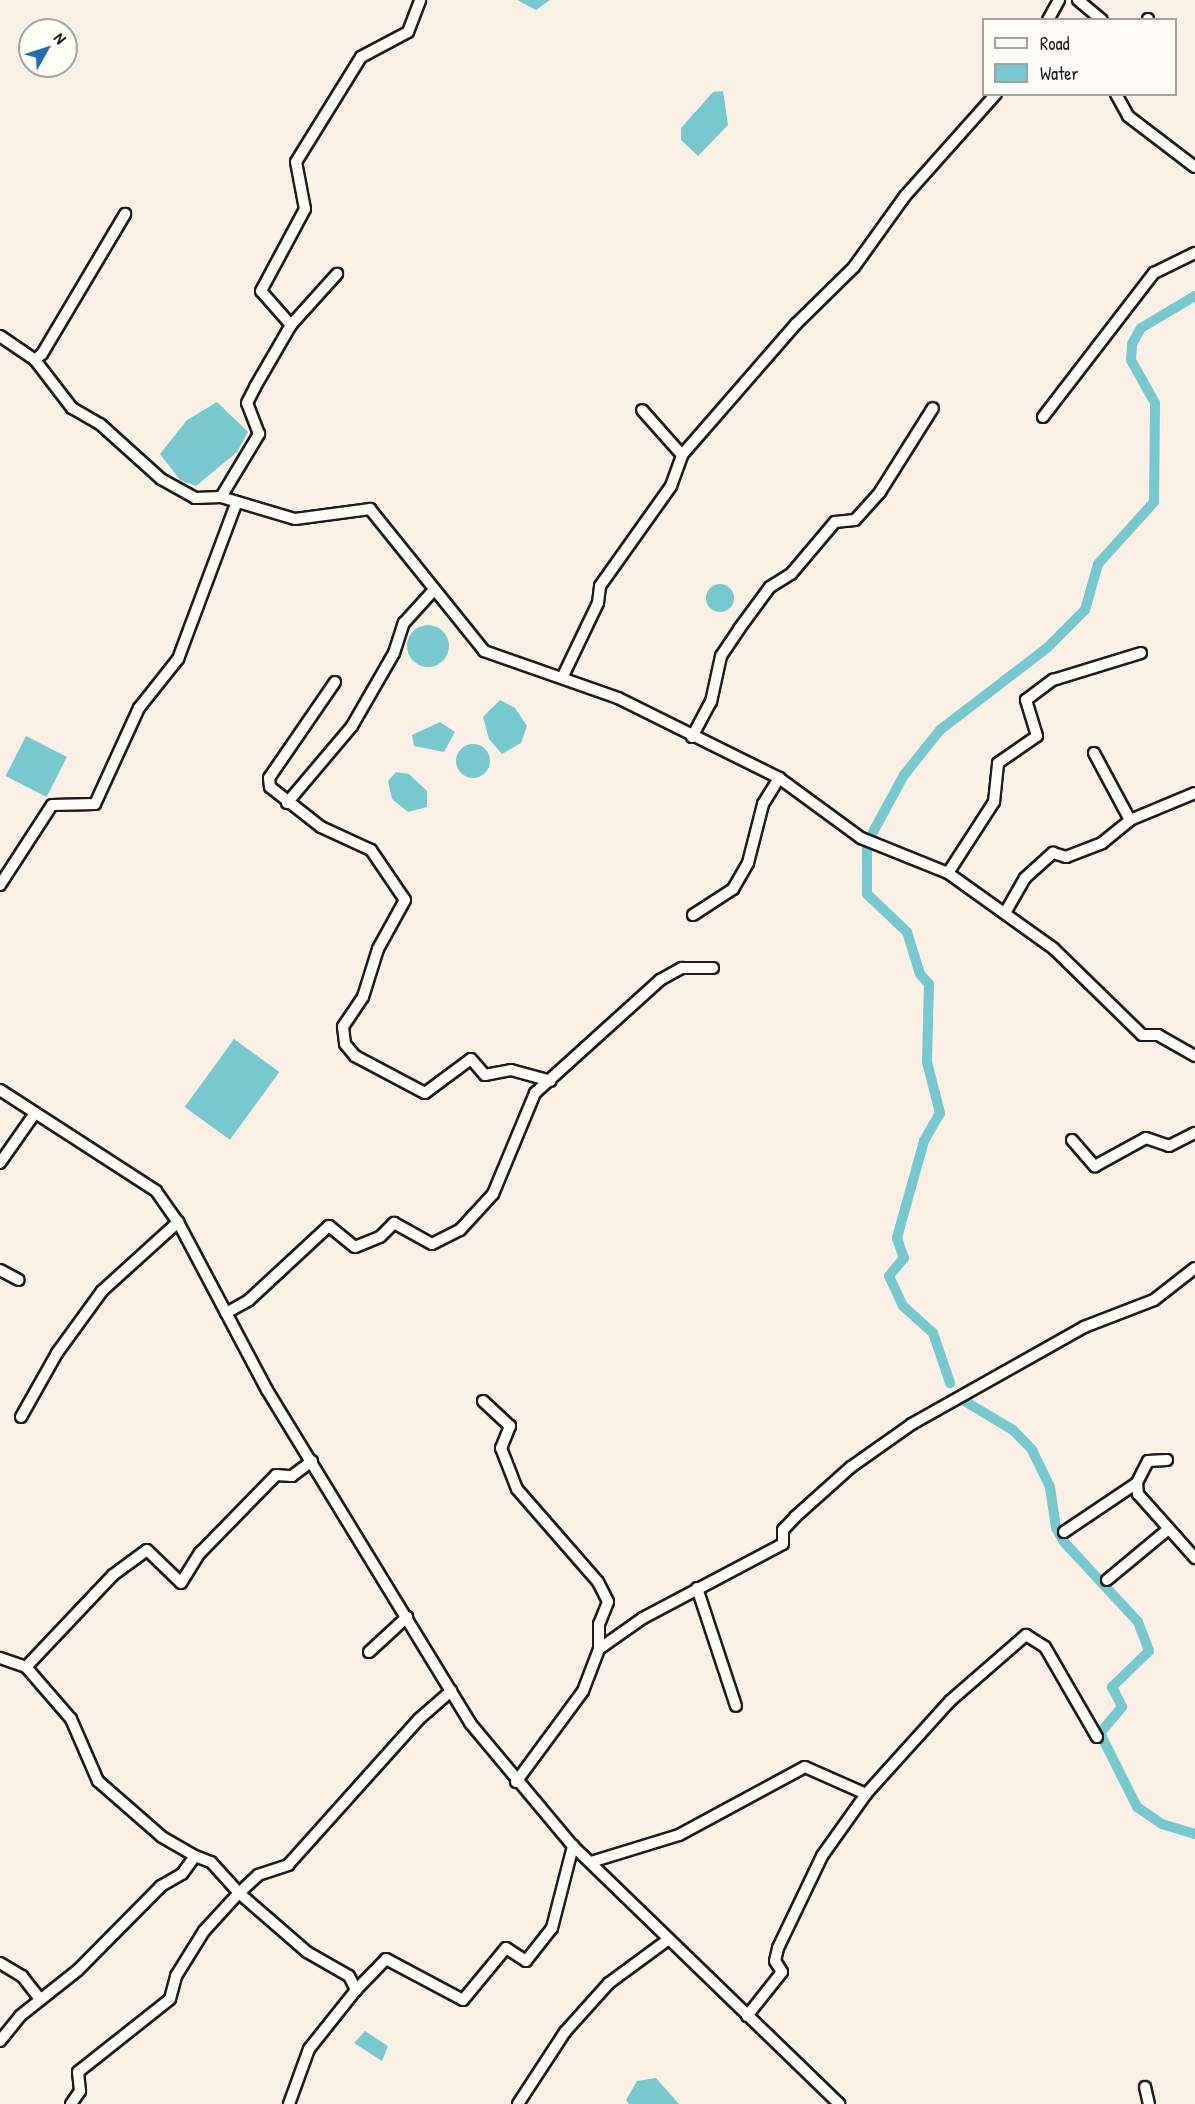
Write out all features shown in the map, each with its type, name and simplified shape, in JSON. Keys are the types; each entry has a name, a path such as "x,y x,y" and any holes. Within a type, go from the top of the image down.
{"street":[{"path":"291,325 261,291 306,209 296,162 361,57 408,32 420,0"},
{"path":"1049,18 1059,0"},
{"path":"1078,0 1100,18"},
{"path":"563,676 598,603 600,586 671,486 682,455 813,305 854,267 905,196 994,96"},
{"path":"1117,96 1128,116 1195,167"},
{"path":"35,360 124,214"},
{"path":"1043,417 1154,273 1195,253"},
{"path":"221,497 259,434 247,403 291,325 337,274"},
{"path":"0,336 35,360 72,408 100,424 161,479 195,498 221,497 236,504 295,519 370,509 433,591 484,651 563,676 779,778 861,838 948,873 1054,949 1142,1035 1158,1035 1195,1056"},
{"path":"693,737 711,702 721,656 739,629 770,587 791,574 835,522 855,520 880,492 933,408"},
{"path":"642,410 647,422 682,455"},
{"path":"0,885 52,805 95,804 139,708 178,659 236,504"},
{"path":"287,803 348,732 394,653 404,623 433,591"},
{"path":"948,873 994,802 998,763 1037,736 1026,700 1053,680 1141,653"},
{"path":"335,682 269,778 270,788 287,803 321,827 371,850 405,900 378,949 363,997 343,1027 350,1050 425,1094 471,1059 485,1075 511,1070 550,1081"},
{"path":"1094,753 1130,820"},
{"path":"693,915 732,889 748,863 763,804 779,778"},
{"path":"1005,913 1024,879 1053,853 1066,857 1102,843 1130,820 1195,793"},
{"path":"226,1313 249,1300 328,1226 355,1247 380,1237 394,1223 432,1244 460,1230 493,1194 535,1093 550,1081 588,1041 660,980 682,968 713,968"},
{"path":"0,1090 130,1171 156,1191 178,1222 226,1313 312,1461 451,1691 516,1782 573,1846 839,2104"},
{"path":"0,1163 35,1113"},
{"path":"1072,1140 1095,1166 1146,1138 1169,1146 1195,1133"},
{"path":"21,1417 57,1353 102,1291 178,1222"},
{"path":"599,1649 697,1588 783,1544 783,1530 795,1517 851,1467 912,1424 1084,1327 1154,1300 1195,1268"},
{"path":"0,1270 19,1280"},
{"path":"483,1401 510,1426 501,1448 517,1489 591,1573 608,1602 599,1624 599,1649 583,1692 516,1782"},
{"path":"1064,1532 1137,1483 1148,1461 1167,1460"},
{"path":"26,1667 112,1575 147,1550 180,1583 200,1553 276,1475 292,1476 312,1461"},
{"path":"1137,1483 1138,1494 1166,1531 1195,1558"},
{"path":"1107,1580 1166,1531"},
{"path":"697,1588 736,1706"},
{"path":"369,1652 407,1617"},
{"path":"747,2016 782,1972 775,1961 778,1948 848,1812 950,1701 1026,1635 1044,1647 1097,1737"},
{"path":"0,1658 26,1667 71,1719 98,1781 161,1836 195,1856 211,1862 239,1893 307,1952 349,1976 356,1990"},
{"path":"70,2104 80,2091 78,2072 171,1998 176,1976 204,1931 239,1893 258,1875 288,1865 451,1691"},
{"path":"591,1862 679,1835 805,1767 866,1794"},
{"path":"289,2104 309,2049 356,1990 386,1959 461,2000 506,1948 526,1961 552,1928 573,1846"},
{"path":"0,2041 39,1998 78,1970 161,1886 182,1874 195,1856"},
{"path":"518,2104 565,2032 609,1983 669,1939"},
{"path":"0,1963 22,1976 39,1998"},
{"path":"1145,2087 1149,2104"}],"water":[{"path":"517,0 550,0 536,10"},
{"path":"723,91 728,125 698,156 681,140 681,128 713,92"},
{"path":"217,402 248,432 237,452 196,486 180,480 160,454 187,420"},
{"path":"720,584 730,588 734,598 730,608 720,612 710,608 706,598 710,588"},
{"path":"428,625 436,626 443,631 448,638 448,654 443,661 436,666 428,667 420,666 413,661 408,654 407,646 408,638 413,631 420,626"},
{"path":"500,700 515,708 527,726 521,743 502,754 489,739 483,717"},
{"path":"440,722 455,732 444,752 414,746 412,735"},
{"path":"26,736 67,757 47,797 6,776"},
{"path":"473,744 485,749 490,761 485,773 473,778 461,773 456,761 461,749"},
{"path":"396,772 409,774 427,791 427,807 408,812 392,799 388,781"},
{"path":"234,1039 279,1072 230,1140 185,1107"},
{"path":"365,2031 388,2046 382,2061 354,2043"},
{"path":"656,2078 679,2104 629,2104 626,2100 637,2081"}],"waterway":[{"path":"873,832 904,775 940,730 1047,648 1085,610 1098,564 1154,502 1155,403 1131,360 1132,344 1141,328 1195,296"},
{"path":"867,849 867,894 907,932 920,974 929,984 927,1062 940,1113 924,1141 897,1238 904,1258 889,1276 903,1306 933,1333 950,1383"},
{"path":"966,1402 1013,1430 1032,1450 1050,1487 1056,1528 1064,1542 1138,1622 1149,1651 1112,1687 1122,1707 1100,1733 1137,1807 1162,1824 1195,1834"}]}
